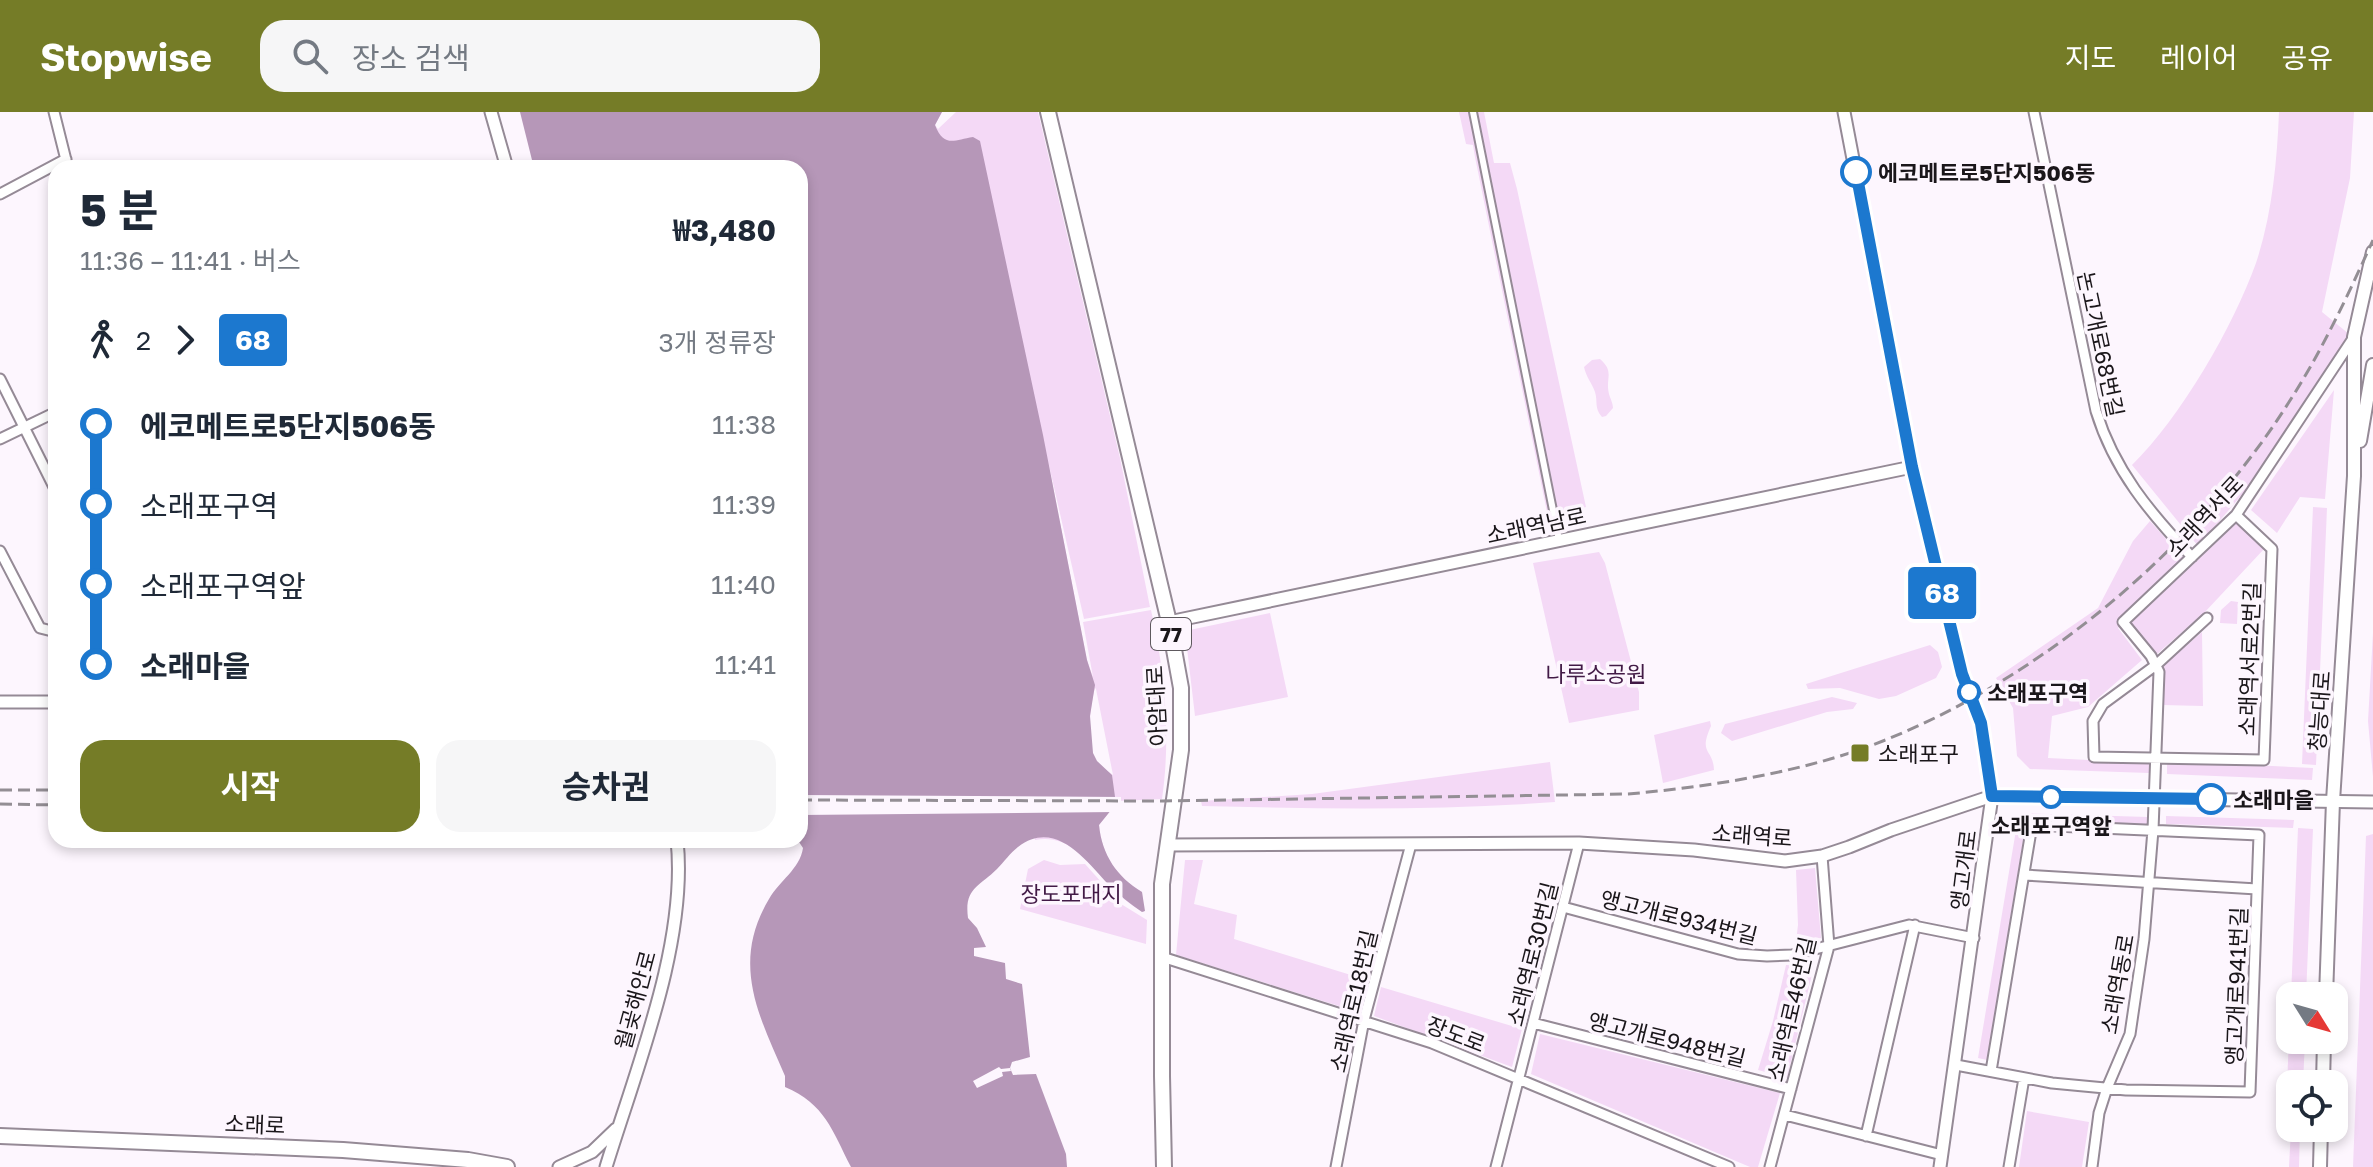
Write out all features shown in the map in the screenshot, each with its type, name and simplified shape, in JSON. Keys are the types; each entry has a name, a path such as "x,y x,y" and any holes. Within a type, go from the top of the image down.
{"main road":[{"name":"아암대로","path":"1048,112 1169,622 1181,688 1181,750 1162,884 1164,1167"},
{"name":"청능대로","path":"2327,982 2333,801 2354,476 2354,337 2373,252"},
{"name":"청능대로","path":"2354,476 2373,365"},
{"name":"소래로","path":"0,1136 343,1150 468,1160 507,1167"},
{"path":"2320,1167 2321,1142"}],"street":[{"path":"54,112 66,160"},
{"path":"491,112 505,160"},
{"path":"1473,112 1559,540"},
{"name":"앵고개로","path":"1844,112 1912,467 1962,674 1981,723 1992,796 1941,1161"},
{"name":"논고개로68번길","path":"2034,112 2104,437 2135,492 2192,557"},
{"path":"0,194 48,172"},
{"name":"소래역서로","path":"2156,665 2123,622 2236,515 2354,337"},
{"path":"0,379 48,475"},
{"path":"0,439 48,416"},
{"name":"소래역남로","path":"1169,622 1912,467"},
{"name":"소래역서로2번길","path":"2156,757 2264,760 2272,549 2236,515"},
{"path":"0,551 4,566 40,628 48,630"},
{"path":"2156,757 2094,757 2093,721 2103,704 2156,665 2207,618"},
{"path":"2154,799 2159,672 2156,665"},
{"path":"0,702 48,702"},
{"name":"소래역로","path":"1167,845 1579,843 1694,850 1785,861 1822,856 1992,796 2373,802"},
{"name":"소래역동로","path":"2107,1088 2130,1034 2144,939 2154,799"},
{"path":"1991,1071 2032,825 2153,830"},
{"name":"앵고개로941번길","path":"1956,1065 2024,1078 2107,1088 2250,1092 2259,835 2153,830"},
{"name":"소래역로30번길","path":"1496,1167 1579,843"},
{"name":"소래역로18번길","path":"1336,1167 1364,1020 1411,844"},
{"name":"월곶해안로","path":"606,1167 655,1009 673,934 678,848"},
{"name":"소래역로46번길","path":"1770,1167 1829,946 1822,856"},
{"path":"2024,875 2257,889"},
{"name":"앵고개로934번길","path":"1563,907 1738,954 1792,955 1915,925 1974,938"},
{"path":"1866,1136 1915,925"},
{"name":"장도로","path":"1162,957 1432,1043 1729,1167"},
{"name":"앵고개로948번길","path":"1533,1023 1791,1089"},
{"path":"2009,1167 2024,1078"},
{"path":"2092,1167 2099,1113 2107,1088"},
{"path":"1785,1115 1866,1136 1941,1161"},
{"path":"559,1167 592,1152 618,1130"},
{"path":"617,1167 618,1130"}],"green space":[{"path":"888,112 942,112 935,125 946,140 938,129 956,112 1038,112 1120,458 1150,607 1084,619 1048,461 1087,660 1093,677 1083,622 1151,610 1156,633 1166,728 1162,799 1118,801 1099,825 1103,846 1112,864 1125,880 1142,892 1144,912 1130,904 1081,854 1052,840 1035,840","holes":["1096,689 1113,775 1097,762 1091,746 1090,715"]},
{"path":"1459,112 1484,112 1494,163 1510,163 1586,507 1548,517 1473,145 1466,144"},
{"path":"2279,112 2354,112 2350,178 2322,312 2349,334 2258,476 2198,546 2132,465 2187,397 2220,342 2246,288 2262,245 2270,207"},
{"path":"1600,359 1608,372 1613,408 1602,417 1584,367 1592,360"},
{"path":"2334,390 2325,499 2300,497 2277,533 2251,510"},
{"path":"2313,507 2327,508 2316,765 2302,764"},
{"path":"2150,521 2184,559 2118,628 2142,660 2088,707 2052,716 2048,758 2150,763 2149,773 2030,769 2017,756 2013,708 1996,678 2098,608 2133,541"},
{"path":"2238,522 2265,548 2204,613 2157,654 2131,623"},
{"name":"나루소공원","path":"1599,552 1605,563 1639,692 1639,710 1569,723 1533,563"},
{"path":"2231,601 2238,602 2237,624 2220,623 2221,610"},
{"path":"1270,613 1288,697 1195,716 1185,631"},
{"path":"2202,632 2203,706 2163,705 2164,665"},
{"path":"2373,633 2373,777 2368,721"},
{"path":"1930,645 1938,652 1942,667 1936,678 1896,696 1879,699 1840,688 1808,689 1806,684"},
{"path":"1832,697 1857,703 1853,709 1827,712 1732,741 1721,733 1725,724"},
{"path":"1710,721 1706,747 1714,770 1663,783 1654,735"},
{"path":"2167,761 2313,768 2312,780 2167,774"},
{"path":"1550,762 1555,802 1467,807 1334,808 1202,806 1201,801 1312,794"},
{"path":"2020,813 2148,817 2148,825 2020,821"},
{"path":"2166,816 2294,820 2293,828 2166,824"},
{"path":"2026,823 1987,1060 1978,1058 2017,824"},
{"path":"2298,828 2313,829 2307,982 2292,982"},
{"path":"2373,834 2373,1167 2353,1167 2366,836"},
{"name":"장도포대지","path":"1044,860 1060,865 1085,864 1121,904 1147,920 1146,944 1020,909 1028,869"},
{"path":"1185,860 1203,860 1194,904 1237,915 1234,939 1367,980 1358,1012 1176,955"},
{"path":"1815,868 1821,938 1796,941 1796,870"},
{"path":"1786,965 1814,966 1787,1078 1758,1070"},
{"path":"1381,987 1522,1029 1512,1067 1374,1016"},
{"path":"1540,1034 1780,1093 1758,1167 1750,1167 1531,1074"},
{"path":"2288,1054 2304,1054 2304,1070 2288,1070"},
{"path":"2027,1111 2089,1122 2082,1167 2019,1167"},
{"path":"2290,1142 2300,1142 2299,1167 2289,1167"}],"shaded area":[{"path":"520,112 942,112 935,125 942,137 955,141 973,137 980,141 1087,660 1095,685 1090,716 1093,753 1112,775 1116,804 1099,825 1103,846 1118,872 1142,892 1145,911 1142,912 1121,896 1069,846 1045,837 1032,839 1015,849 974,889 968,900 968,918 986,947 974,948 974,956 1005,963 1006,979 1022,984 1030,1057 1012,1062 1010,1068 1013,1075 1036,1074 1066,1154 1067,1167 851,1167 818,1110 810,1101 785,1087 785,1076 758,1010 750,967 758,922 773,893 794,869 803,848 808,848 808,160 532,160"}],"pier":[{"path":"808,795 1121,797 1115,812 808,815"},
{"path":"999,1067 1010,1068 1011,1071 1002,1072 1003,1076 977,1088 973,1081"}],"railway":[{"path":"808,800 1163,801 1628,794 1745,779 1859,750 1922,724 1984,692 2102,610 2156,563 2206,512 2250,458 2289,402 2323,343 2373,240"},
{"path":"0,790 48,790"},
{"path":"0,804 48,805"}],"bus line":[{"name":"68","path":"1856,172 1912,467 1962,674 1981,723 1992,796 2211,799"}],"place":[{"name":"에코메트로5단지506동","path":"1856,172"},
{"name":"소래포구역","path":"1969,692"},
{"name":"소래포구","path":"1860,753"},
{"name":"소래포구역앞","path":"2051,797"},
{"name":"소래마을","path":"2211,799"}]}
